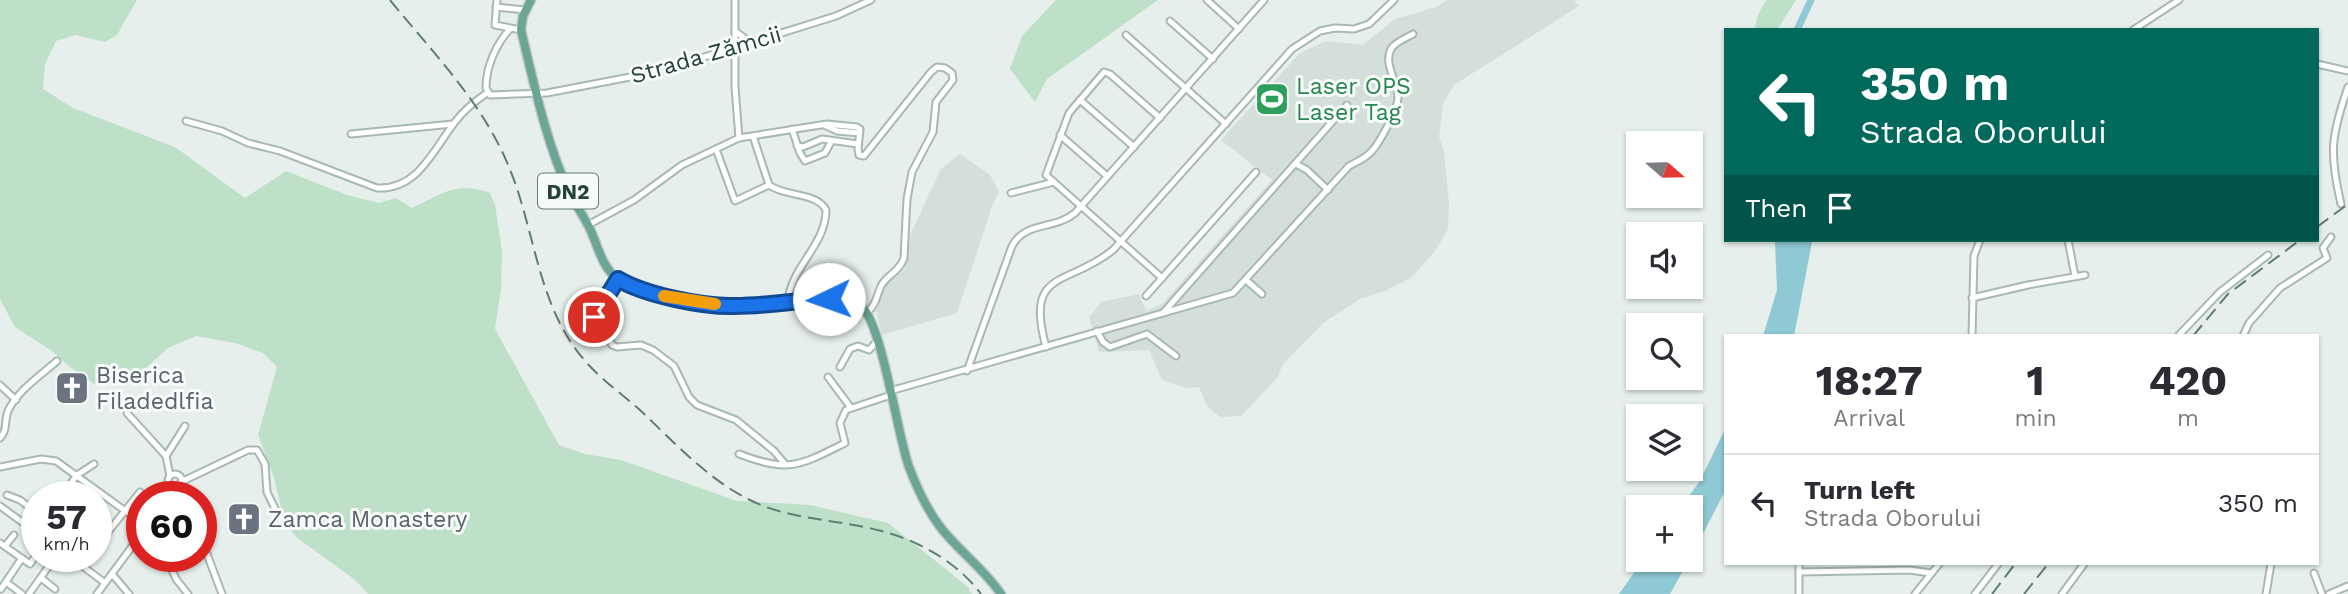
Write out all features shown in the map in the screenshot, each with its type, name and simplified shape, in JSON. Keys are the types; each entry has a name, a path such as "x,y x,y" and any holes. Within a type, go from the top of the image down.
{"main road":[{"name":"DN2","path":"531,0 521,30 537,94 567,189 588,225 603,260 618,279"},
{"path":"618,279 630,286 664,296 727,306 844,299 857,304 867,313 878,340 903,449 920,493 943,531 1001,594"}],"street":[{"path":"735,0 739,138"},
{"name":"Strada Zămcii","path":"487,93 495,96 537,94 622,80 721,53 836,16 870,0"},
{"path":"1207,0 1239,29"},
{"path":"967,371 1015,240 1028,229 1052,226 1067,220 1264,0"},
{"path":"2136,28 2179,0"},
{"path":"1046,347 1039,312 1044,294 1058,280 1092,265 1121,241 1300,42 1328,29 1354,29 1369,24 1392,1"},
{"path":"521,30 495,25 497,3 526,10"},
{"path":"1170,21 1213,59"},
{"path":"186,121 222,131 248,143 280,151 377,188 404,184 418,172 467,108 487,93 487,75 493,57 510,29"},
{"path":"735,33 751,43"},
{"path":"735,33 721,53 735,64"},
{"path":"739,454 768,464 803,464 845,443 840,423 845,411 851,408 890,393 1233,293 1349,166 1375,147 1394,112 1398,98 1389,61 1390,51 1394,44 1413,34"},
{"path":"1126,35 1226,124"},
{"path":"2319,64 2348,71"},
{"path":"588,225 634,200 682,165 739,138 824,125 835,130 859,131 859,154 864,156 897,111 935,69 943,67 952,73 951,83 935,104 933,132 912,172 907,199 903,263 880,287 879,297 867,313"},
{"path":"1160,118 1107,72 1102,74 1069,113 1046,175 1162,278"},
{"path":"2341,204 2332,150 2333,134 2348,87"},
{"path":"1080,100 1134,147"},
{"path":"1163,313 1347,105"},
{"path":"351,134 453,124"},
{"path":"792,129 804,160 825,153 831,142"},
{"path":"753,135 769,185 784,193 818,201 826,210 825,221 816,244 793,280 788,301"},
{"path":"1060,135 1107,176"},
{"path":"797,146 803,147 820,139 858,144"},
{"path":"716,149 735,201 769,185"},
{"path":"1296,164 1307,170 1328,190"},
{"path":"1146,296 1256,172"},
{"path":"1012,193 1054,182"},
{"path":"2245,334 2249,323 2280,288 2327,258 2323,248 2331,237"},
{"path":"1972,334 1974,256 1979,242"},
{"path":"2068,242 2075,276"},
{"path":"2180,334 2220,292 2268,255"},
{"path":"1972,298 2085,275"},
{"path":"594,333 593,320 618,279"},
{"path":"1246,280 1262,294"},
{"path":"598,315 612,345 641,345 653,350 674,366 689,397 696,405 736,420 774,451 785,464"},
{"path":"1097,331 1103,342 1110,347 1147,334 1176,356"},
{"path":"840,367 850,349 858,346 869,350 878,340"},
{"path":"0,438 4,433 7,413 16,400 58,362"},
{"path":"828,377 851,408"},
{"path":"0,386 16,400"},
{"path":"127,413 166,456 170,476 168,481"},
{"path":"166,456 185,426"},
{"path":"183,481 248,450 257,450 265,464 267,492 281,521"},
{"path":"0,467 41,459 62,464 125,511 112,527"},
{"path":"73,481 94,464"},
{"path":"170,476 179,476 181,481"},
{"path":"7,495 21,501"},
{"path":"0,506 21,521"},
{"path":"14,534 3,545 21,557"},
{"path":"97,594 126,555"},
{"path":"1,589 21,560"},
{"path":"1799,565 1799,594"},
{"path":"1914,594 1937,565"},
{"path":"1975,594 1997,565"},
{"path":"2062,594 2083,565"},
{"path":"2266,594 2272,565"},
{"path":"1799,572 1909,569 1931,573"},
{"path":"29,594 44,572"},
{"path":"90,572 105,583"},
{"path":"173,572 188,594"},
{"path":"214,572 222,594"},
{"path":"2314,573 2322,594"},
{"path":"112,574 130,594"},
{"path":"40,578 55,589"},
{"path":"6,582 22,594"},
{"path":"2329,594 2348,586"}],"shaded area":[{"path":"1448,0 1574,0 1579,6 1454,85 1443,103 1439,137 1444,151 1449,203 1448,229 1436,250 1411,278 1385,291 1360,299 1323,323 1283,364 1277,378 1241,416 1220,417 1207,406 1199,387 1186,388 1162,380 1149,350 1099,352 1089,317 1101,302 1139,294 1146,311 1163,303 1272,180 1221,140 1300,53 1326,41 1363,45 1395,19 1436,7"},
{"path":"960,154 990,175 999,192 957,313 882,335 876,311 885,285 905,269 911,233 941,169"}],"green space":[{"path":"0,0 137,0 117,35 105,42 75,35 56,41 45,64 43,89 73,108 175,147 245,198 286,171 347,195 379,203 396,198 412,208 458,189 468,188 490,193 495,205 502,251 501,289 495,329 559,445 585,454 621,460 737,501 810,505 888,523 968,587 972,594 368,594 354,579 296,537 284,520 274,478 258,435 277,367 263,353 235,343 196,336 168,348 135,378 97,386 52,351 15,327 0,299"},
{"path":"1056,0 1158,0 1047,79 1035,102 1010,69 1022,36"},
{"path":"1766,0 1796,0 1778,28 1755,28"}],"water":[{"path":"1775,242 1812,242 1794,334 1764,334 1777,290"},
{"path":"1724,431 1724,493 1703,534 1703,495 1690,495 1700,481 1703,481 1703,475"},
{"path":"1635,572 1682,572 1670,594 1619,594"}],"waterway":[{"path":"1798,28 1811,0"}],"railway":[{"path":"390,0 456,79 498,144 518,192 539,268 557,317 592,369 697,464 744,497 776,510 899,536 950,563 981,594"},
{"path":"2319,226 2348,204"},
{"path":"2195,334 2228,294 2297,242"},
{"path":"1992,594 2014,565"},
{"path":"2024,594 2047,565"}],"slow traffic":[{"path":"664,296 715,304"}],"place":[{"name":"Laser OPS Laser Tag","path":"1272,99"},
{"name":"Biserica Filadedlfia","path":"72,388"},
{"name":"Zamca Monastery","path":"244,519"}],"route":[{"path":"594,317 598,315 606,296 618,279 630,286 664,296 727,306 829,299"}]}
